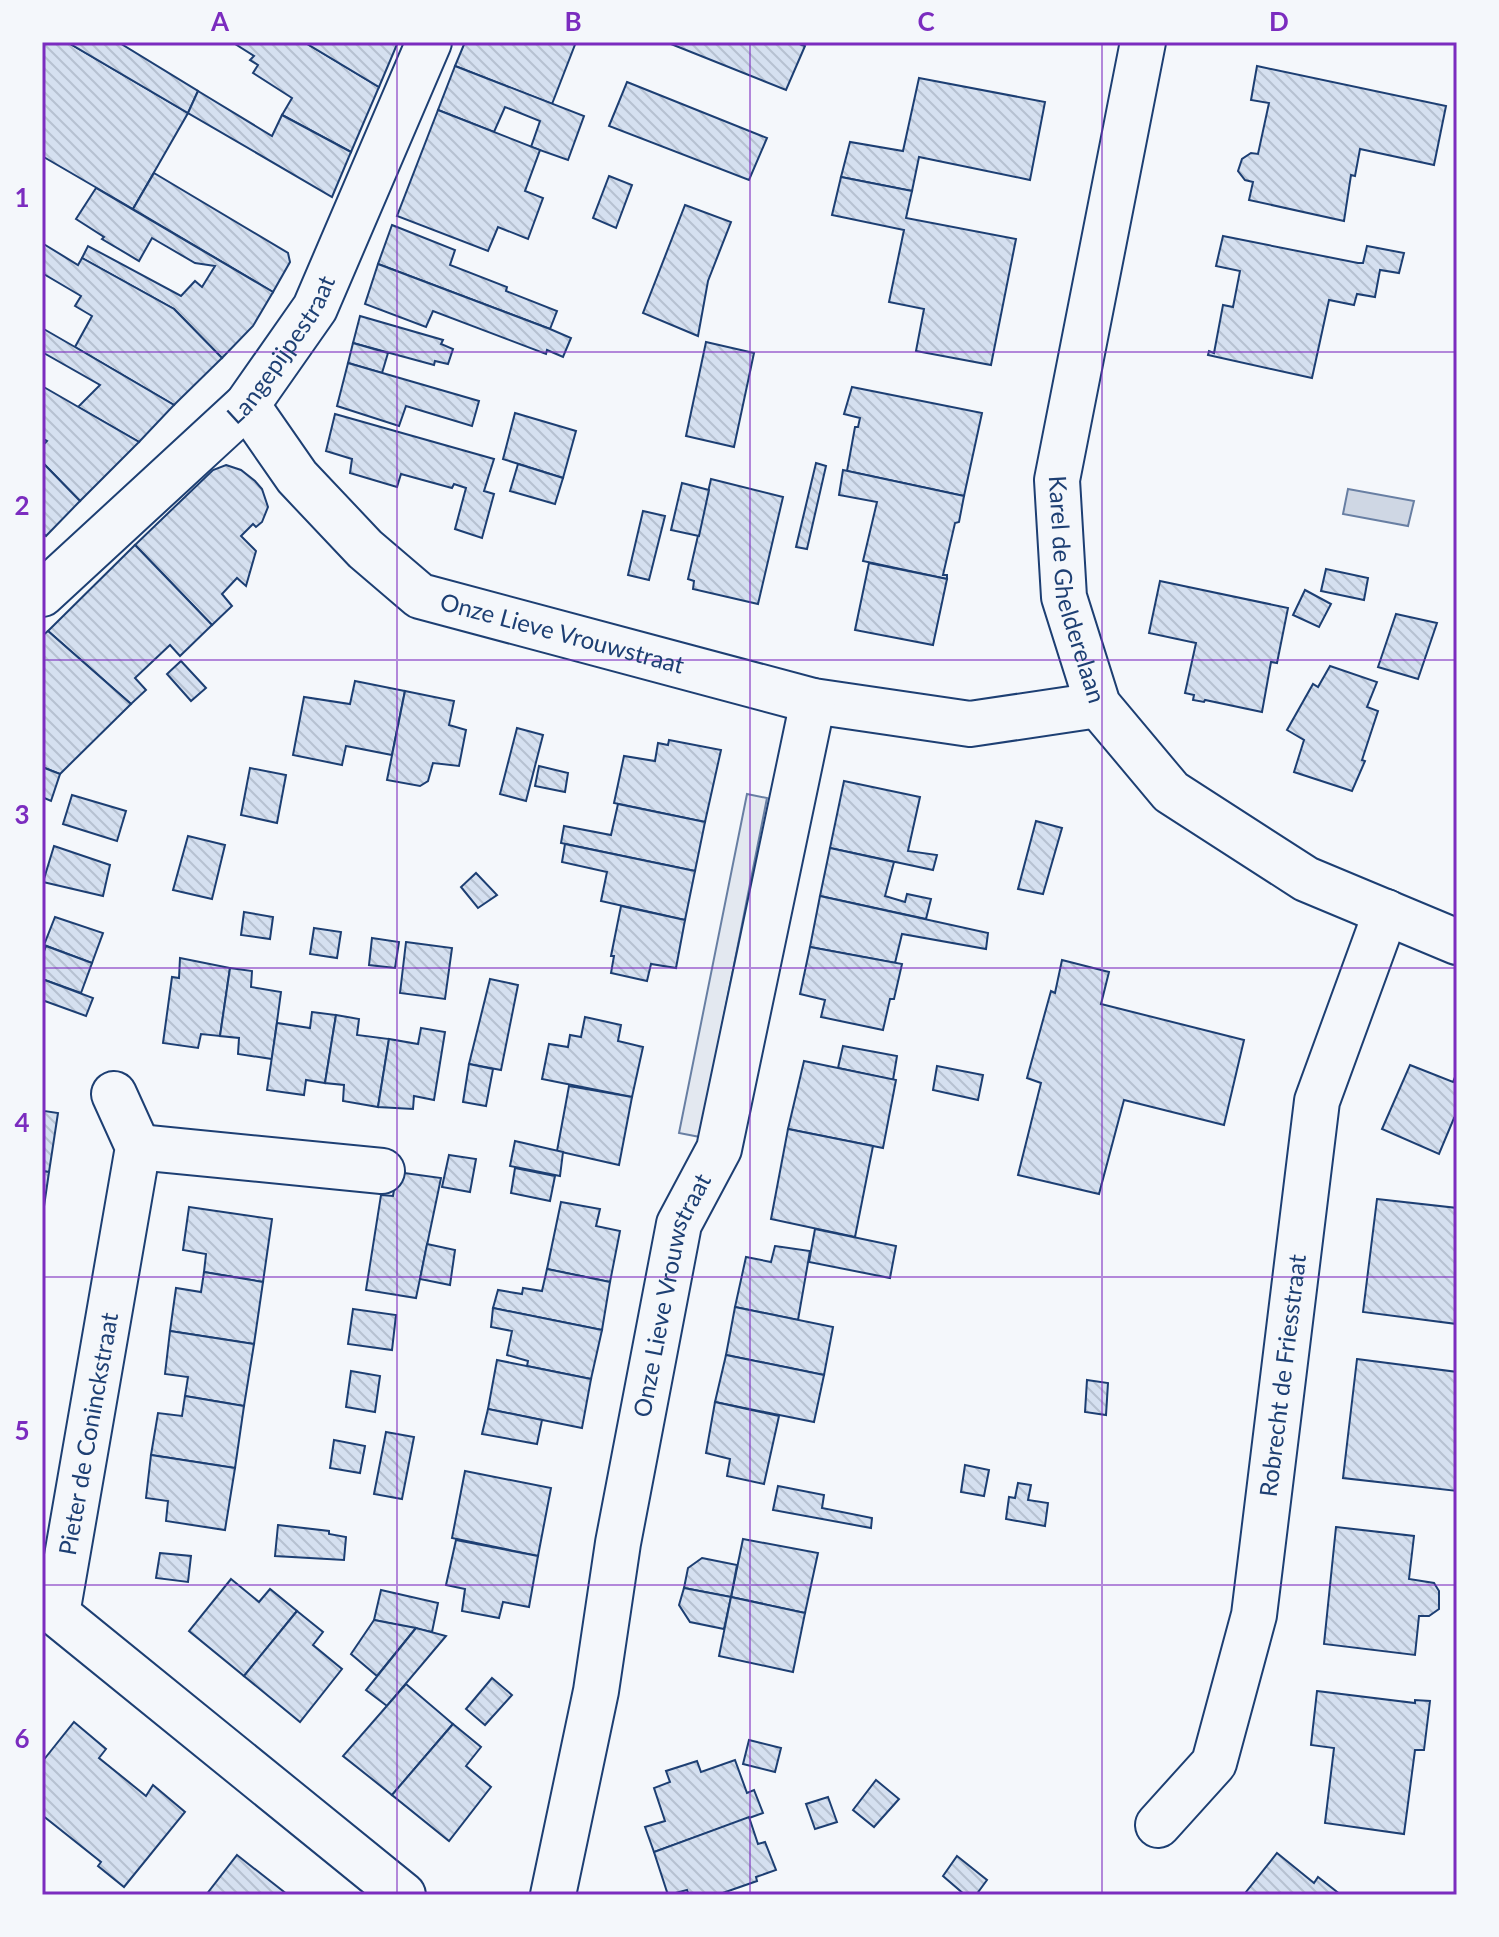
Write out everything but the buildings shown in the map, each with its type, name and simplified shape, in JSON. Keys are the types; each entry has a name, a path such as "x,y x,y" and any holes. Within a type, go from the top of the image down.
{"street":[{"name":"Langepijpestraat","path":"42,594 247,405 315,308 429,42"},
{"name":"Karel de Ghelderelaan","path":"1143,42 1057,480 1064,597 1098,705 1171,792 1306,879 1457,942"},
{"name":"Onze Lieve Vrouwstraat","path":"247,405 297,477 365,549 420,596 813,701 970,724 1098,705"},
{"name":"Onze Lieve Vrouwstraat","path":"553,1895 596,1691 618,1543 679,1224 719,1149 813,701"},
{"name":"Robrecht de Friesstraat","path":"1158,1825 1214,1763 1254,1615 1317,1101 1386,912"},
{"path":"114,1094 138,1147 382,1171"},
{"name":"Pieter de Coninckstraat","path":"138,1147 57,1614 403,1895"}],"shaded area":[{"path":"1348,489 1414,501 1408,526 1343,514"},
{"path":"747,794 767,798 700,1137 679,1133"}]}
